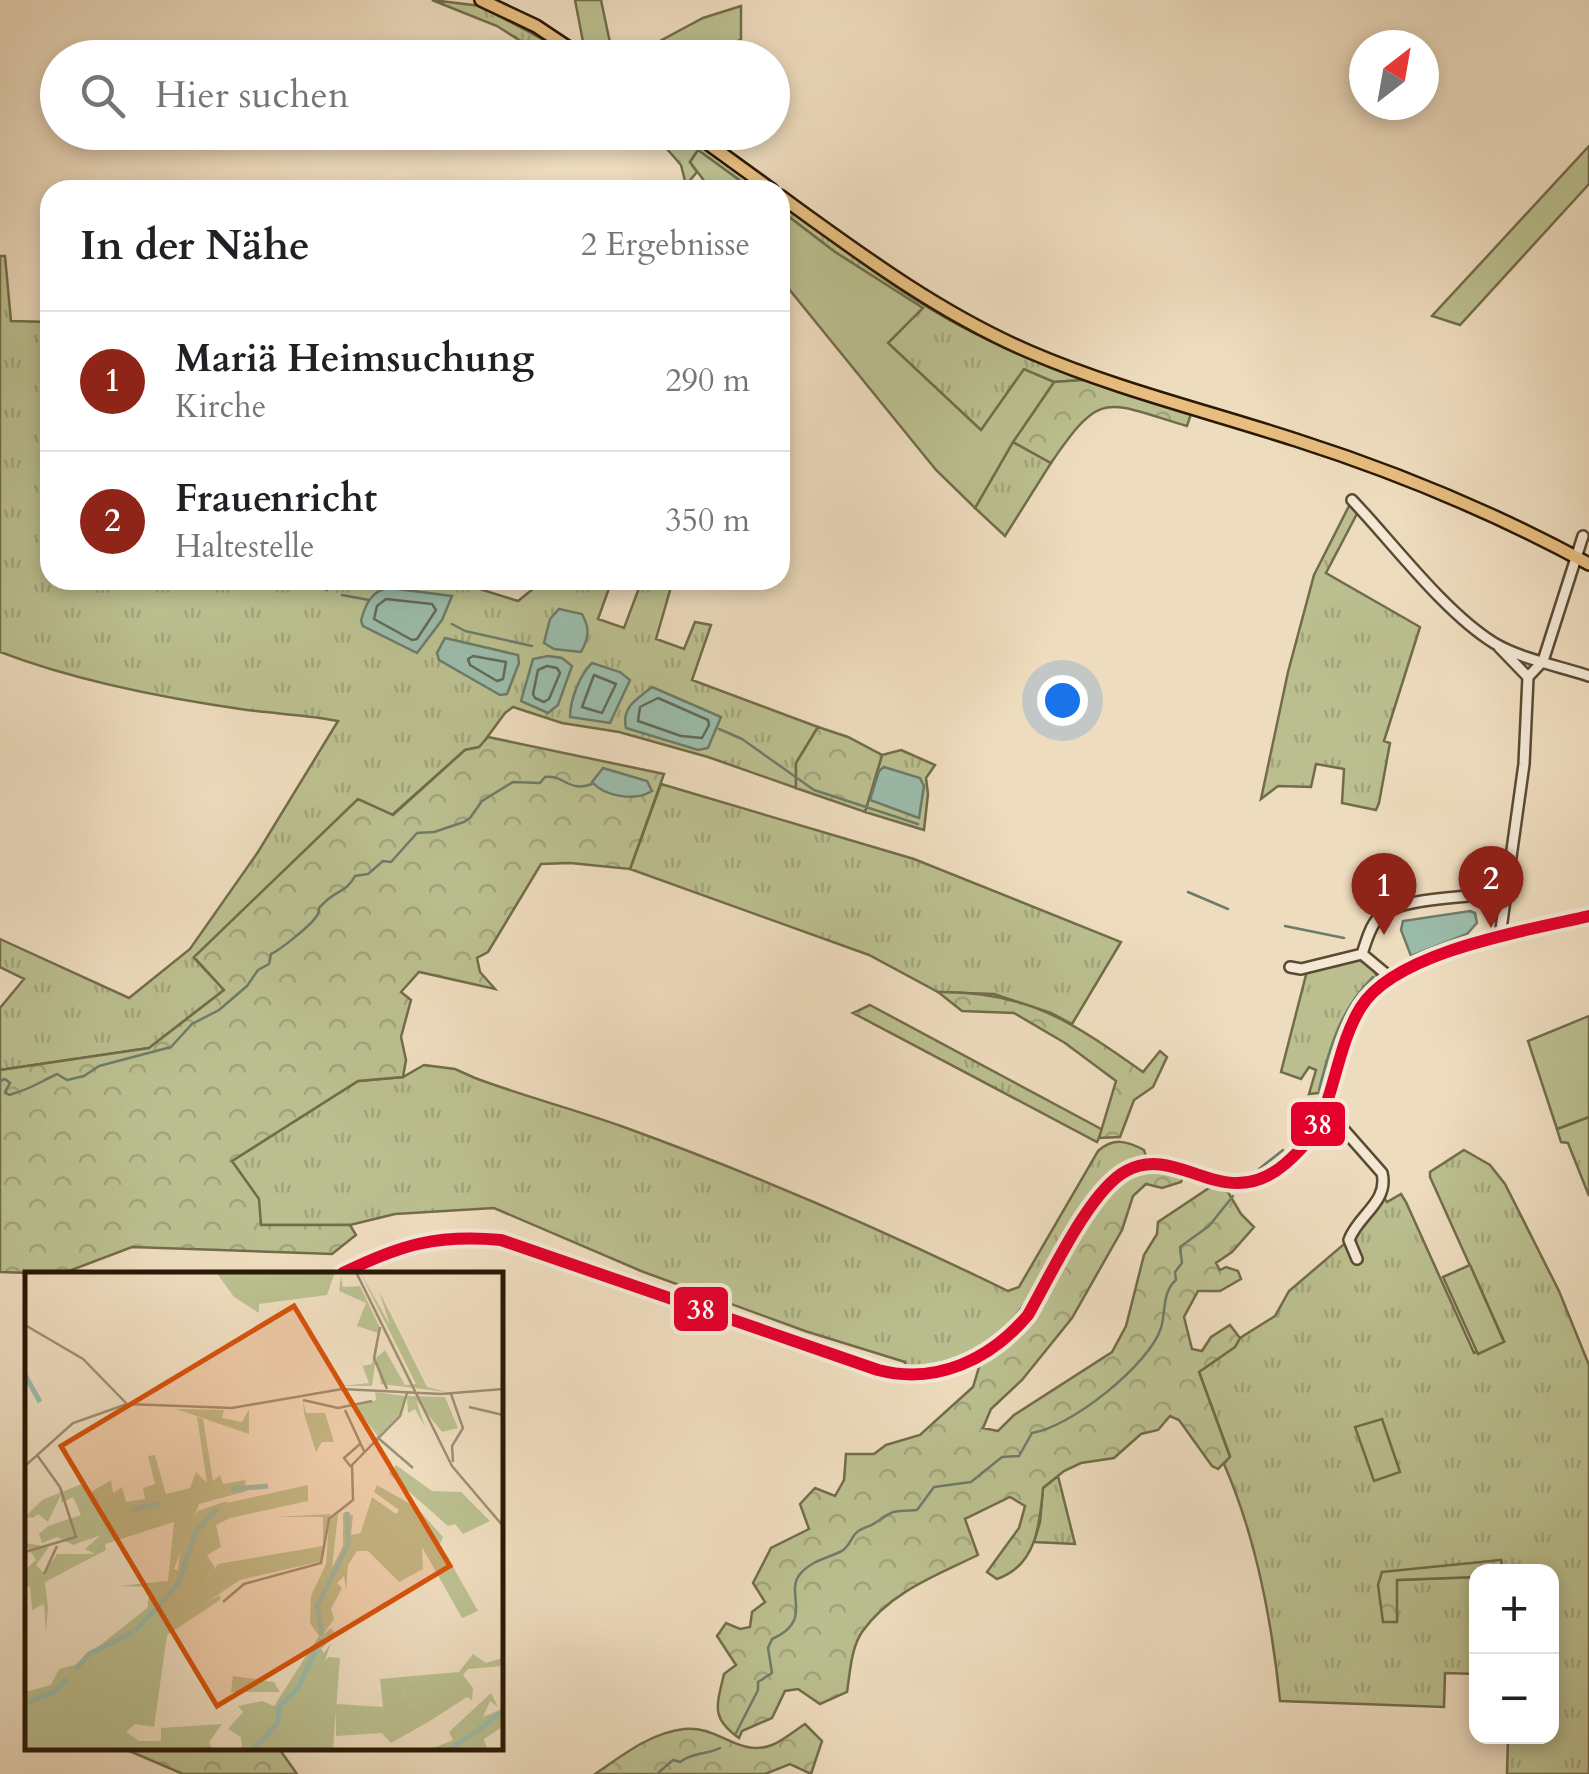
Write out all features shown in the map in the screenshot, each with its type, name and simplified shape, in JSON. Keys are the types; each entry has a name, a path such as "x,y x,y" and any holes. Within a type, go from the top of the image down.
{"main road":[{"path":"481,0 557,40"},
{"path":"717,150 758,180"},
{"path":"790,203 917,291 1012,344 1107,382 1388,472 1583,561"}],"street":[{"path":"1352,500 1448,603 1498,645 1528,677"},
{"path":"1500,936 1524,764 1528,677 1543,660 1583,561 1583,536"},
{"path":"1498,645 1589,676"},
{"path":"1362,954 1376,921 1388,911 1505,892"},
{"path":"342,1272 399,1246 434,1238 501,1240 878,1370 896,1375 932,1374 984,1355 1028,1316 1110,1181 1138,1165 1162,1165 1227,1183 1246,1184 1276,1172 1316,1130 1354,1020 1370,995 1392,979 1433,958 1500,936 1589,916"},
{"path":"1290,968 1362,954"},
{"path":"1362,954 1392,979"},
{"path":"1322,1116 1345,1131 1382,1173 1382,1194 1349,1240 1357,1259"}],"green space":[{"path":"432,0 481,6 544,40 519,40 497,26"},
{"path":"575,0 601,0 609,40 583,40"},
{"path":"741,6 741,39 662,40 703,18"},
{"path":"1589,146 1589,184 1460,325 1432,316"},
{"path":"668,150 698,150 690,162 697,172 690,180 685,180 681,165"},
{"path":"698,150 706,150 748,180 739,180"},
{"path":"698,150 739,180 704,180 690,162"},
{"path":"790,210 940,315 1083,380 1054,382 1024,370 981,431 888,343 922,308 790,218"},
{"path":"790,218 835,252 923,308 888,343 981,430 1024,369 1054,382 975,508 936,470 790,290"},
{"path":"0,256 5,256 11,321 40,322 40,590 483,590 518,601 532,590 608,590 598,619 624,628 638,590 670,590 656,639 684,649 695,622 711,625 692,680 818,727 796,763 796,788 708,757 619,732 562,723 513,707 480,747 465,750 392,815 194,958 224,990 149,1048 0,1070 0,1008 24,979 0,967 0,939 129,998 190,949 258,852 338,721 154,694 90,680 0,652"},
{"path":"1083,380 1191,414 1187,426 1138,411 1107,407 1082,422 1051,463 1013,442 1054,382"},
{"path":"1013,442 1051,463 1005,536 975,508"},
{"path":"1352,500 1360,508 1326,573 1420,627 1384,741 1390,743 1379,803 1376,810 1342,803 1344,769 1316,764 1311,787 1278,786 1261,799 1314,575"},
{"path":"818,727 882,755 865,812 796,788 796,763"},
{"path":"488,737 664,774 630,869 541,864 488,952 477,958 480,972 495,989 419,972 401,992 411,1000 401,1037 406,1060 403,1077 358,1081 232,1161 259,1199 261,1225 350,1225 356,1235 332,1254 132,1247 66,1272 0,1272 0,1070 149,1048 224,990 194,957 358,799 393,815 465,750 479,747"},
{"path":"901,750 935,765 926,778 924,830 865,812 882,755"},
{"path":"661,784 914,859 1121,942 1072,1024 994,994 938,992 869,955 630,869"},
{"path":"1356,958 1373,968 1378,979 1362,995 1347,1021 1326,1092 1309,1094 1316,1070 1309,1067 1301,1079 1281,1072 1307,971"},
{"path":"938,992 998,997 1048,1013 1094,1038 1143,1072 1160,1051 1167,1057 1153,1087 1134,1100 1120,1137 1099,1138 1116,1081 1065,1043 1014,1013 962,1011"},
{"path":"870,1005 1103,1130 1097,1142 853,1013"},
{"path":"1589,1016 1589,1117 1557,1129 1528,1041"},
{"path":"424,1065 455,1069 720,1163 865,1224 1008,1291 1019,1287 1098,1151 1121,1142 1144,1150 1146,1156 1119,1168 1100,1183 1024,1304 988,1343 938,1365 905,1369 905,1362 805,1331 641,1271 494,1208 395,1214 350,1225 261,1225 232,1161 358,1081 403,1077"},
{"path":"1589,1117 1589,1196 1568,1143 1561,1142 1557,1129"},
{"path":"1464,1150 1490,1165 1505,1184 1559,1291 1589,1365 1589,1774 1507,1774 1508,1744 1559,1744 1559,1564 1502,1564 1501,1560 1382,1573 1397,1621 1396,1580 1469,1577 1469,1674 1445,1673 1444,1707 1280,1701 1254,1550 1224,1464 1230,1456 1199,1372 1235,1347 1240,1338 1275,1316 1289,1291 1349,1240 1382,1195 1387,1202 1401,1194 1406,1202 1474,1353 1504,1341 1430,1172"},
{"path":"1164,1169 1183,1177 1181,1182 1162,1188 1146,1184 1133,1196 1122,1230 1072,1318 1022,1380 991,1409 983,1428 998,1431 1014,1415 1112,1352 1126,1326 1144,1255 1157,1234 1158,1222 1212,1186 1228,1192 1254,1227 1232,1252 1216,1263 1220,1270 1226,1267 1238,1271 1241,1279 1220,1291 1198,1291 1184,1317 1192,1349 1202,1351 1211,1337 1230,1325 1240,1338 1235,1347 1199,1372 1230,1457 1218,1469 1212,1466 1179,1420 1170,1416 1158,1430 1141,1434 1114,1458 1081,1463 1064,1471 1043,1488 1037,1530 1028,1554 1010,1573 997,1579 987,1572 1019,1528 1025,1506 1010,1497 965,1519 978,1555 900,1595 873,1618 855,1645 847,1692 820,1704 798,1689 785,1691 772,1718 742,1731 739,1738 723,1724 718,1710 724,1674 736,1665 717,1636 726,1623 740,1629 750,1627 752,1612 765,1602 753,1583 771,1548 809,1529 800,1504 815,1488 835,1496 844,1480 846,1454 874,1454 886,1445 920,1435 973,1387 980,1364 1010,1341 1039,1305 1098,1203 1115,1183 1140,1170"},
{"path":"1470,1265 1504,1342 1478,1354 1443,1277"},
{"path":"1382,1419 1400,1472 1374,1481 1355,1427"},
{"path":"1058,1476 1075,1544 1034,1542 1043,1488"},
{"path":"1501,1560 1502,1564 1469,1564 1469,1577 1397,1580 1397,1622 1383,1622 1378,1585 1382,1572"},
{"path":"805,1724 822,1741 811,1774 790,1764 765,1774 595,1774 637,1746 672,1731 696,1729 739,1745 760,1748 776,1743"},
{"path":"125,1749 278,1749 297,1774 183,1774"}],"water":[{"path":"378,591 452,596 442,620 417,653 363,626 365,609"},
{"path":"559,609 582,614 588,633 581,652 554,649 544,643 550,619"},
{"path":"445,638 518,655 519,663 507,694 500,695 439,660 437,653"},
{"path":"562,658 572,666 558,705 548,713 521,701 533,659"},
{"path":"592,663 620,672 630,680 610,723 570,717 576,688"},
{"path":"652,687 721,717 708,748 698,750 626,728 629,708"},
{"path":"884,767 920,778 924,786 919,818 870,800 879,771"},
{"path":"603,768 647,781 652,791 629,797 604,791 592,782"},
{"path":"1475,913 1477,923 1467,934 1411,956 1401,930 1403,921"}],"waterway":[{"path":"342,595 369,600"},
{"path":"452,624 465,631 532,646"},
{"path":"719,729 742,739 814,790 918,824"},
{"path":"0,1081 10,1083 5,1092 9,1095 57,1074 67,1080 84,1076 99,1066 171,1047 192,1024 219,1010 247,986 258,970 269,964 271,954 308,926 328,899 355,876 368,874 383,861 391,862 417,833 464,822 482,801 513,782 540,783 551,777 577,786 592,784"},
{"path":"1188,892 1228,909"},
{"path":"1285,926 1344,938"},
{"path":"1319,1090 1338,1029 1352,1002 1373,977"},
{"path":"1291,1142 1312,1106"},
{"path":"1259,1169 1283,1150"},
{"path":"736,1733 758,1690 758,1682 772,1673 768,1648 772,1639 785,1632 796,1615 795,1590 800,1574 843,1550 860,1530 894,1512 917,1510 934,1487 971,1482 1002,1457 1019,1456 1032,1433 1067,1419 1107,1392 1154,1343 1168,1290 1182,1263 1180,1247 1209,1226 1233,1196"},
{"path":"657,1774 673,1760 680,1762 720,1748"}],"transit line":[{"name":"38","path":"345,1272 383,1255 438,1240 501,1240 878,1370 900,1374 941,1371 997,1345 1028,1315 1085,1215 1112,1181 1126,1171 1165,1165 1242,1183 1263,1178 1285,1164 1319,1123 1354,1019 1378,988 1433,957 1500,936 1589,916"}],"place":[{"name":"Frauenricht","path":"1491,928"},
{"name":"Mariä Heimsuchung","path":"1384,935"}]}
